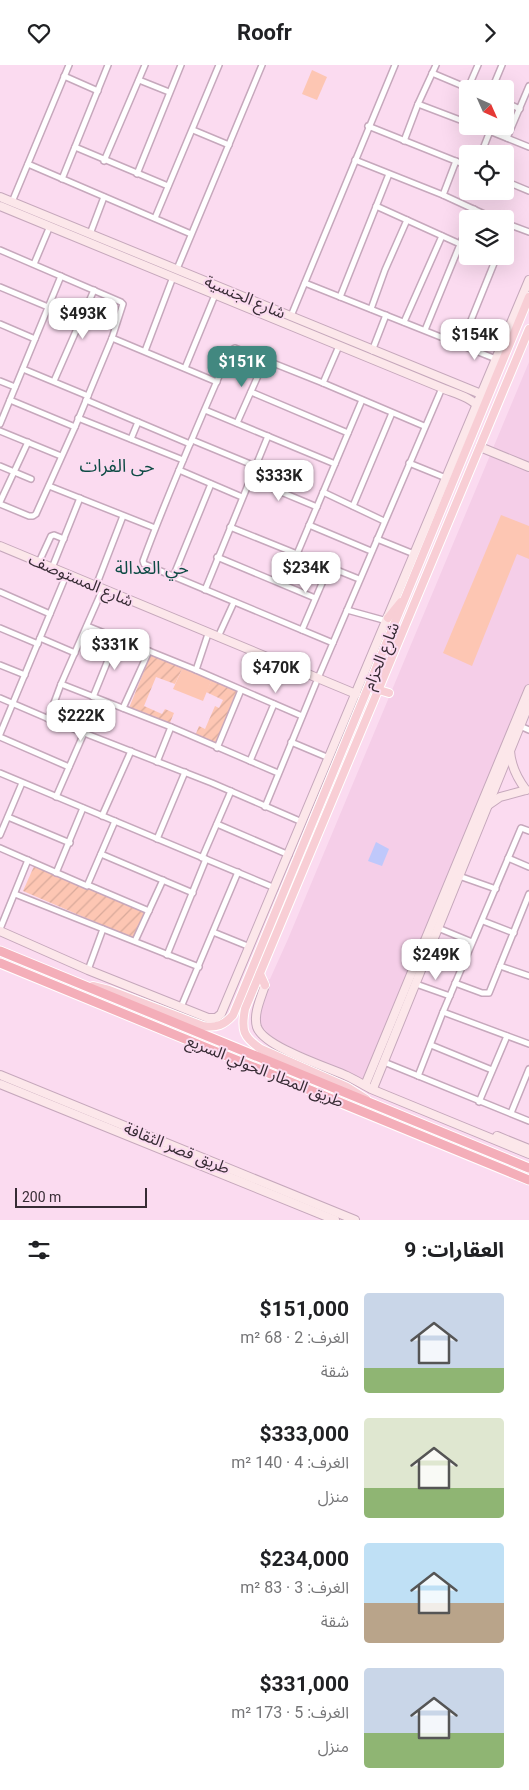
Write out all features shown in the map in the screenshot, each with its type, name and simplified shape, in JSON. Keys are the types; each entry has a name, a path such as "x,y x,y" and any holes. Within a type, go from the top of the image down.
{"highway":[{"name":"طريق المطار الحولي السريع","path":"0,951 529,1167"},
{"name":"طريق المطار الحولي السريع","path":"0,963 529,1180"}],"main road":[{"name":"شارع الحزام","path":"74,982 109,990 203,1026 219,1027 233,1015 445,503 490,390 499,360 529,297"},
{"name":"شارع الحزام","path":"374,1104 347,1087 261,1049 246,1037 242,1022 245,1009 529,329"},
{"path":"445,503 445,507 450,509 456,506"},
{"path":"437,521 443,518 446,519 448,524"},
{"path":"387,619 406,597"},
{"path":"379,690 389,693"},
{"path":"347,740 347,744 350,746 356,744"},
{"path":"339,758 346,755 348,762"},
{"path":"312,799 320,804"},
{"path":"261,921 270,925"},
{"path":"260,974 265,985"}],"street":[{"path":"12,202 68,65"},
{"path":"62,179 108,65"},
{"path":"104,161 145,65"},
{"path":"137,174 181,65"},
{"path":"155,218 219,65"},
{"path":"176,269 262,65"},
{"path":"291,316 368,126 395,65"},
{"path":"404,141 436,65"},
{"path":"472,80 478,65"},
{"path":"496,80 502,65"},
{"path":"432,73 459,84"},
{"path":"64,76 98,91"},
{"path":"139,80 170,92"},
{"path":"507,138 529,86"},
{"path":"418,104 459,120"},
{"path":"514,106 520,109"},
{"path":"368,126 459,162"},
{"path":"193,130 229,145"},
{"path":"500,135 529,147"},
{"path":"75,147 168,187"},
{"path":"355,160 474,209"},
{"path":"443,195 456,161"},
{"path":"28,164 191,234"},
{"path":"340,297 390,174"},
{"path":"514,185 529,191"},
{"name":"شارع الجنسية","path":"0,197 372,351 481,394"},
{"path":"90,234 104,197"},
{"name":"شارع الجنسية","path":"0,205 477,404"},
{"path":"376,207 459,244"},
{"path":"371,309 385,270 407,220"},
{"path":"34,263 50,226"},
{"path":"514,226 529,232"},
{"path":"404,322 442,236"},
{"path":"425,330 459,246"},
{"path":"0,250 34,263 123,304 112,338 75,427 36,514 33,516 0,503 28,442"},
{"path":"461,345 493,265"},
{"path":"0,424 61,276"},
{"path":"144,351 173,277"},
{"path":"28,860 0,930 88,970 208,1018 216,1018 221,1014 481,394 499,360 529,280"},
{"path":"305,283 499,360"},
{"path":"0,287 48,307"},
{"path":"54,381 94,290"},
{"path":"228,300 232,292"},
{"path":"185,368 215,295"},
{"path":"237,305 242,296"},
{"path":"372,351 386,315"},
{"path":"0,324 35,339"},
{"path":"112,338 217,382"},
{"path":"324,383 339,346"},
{"path":"333,643 144,564 143,561 155,528 183,460 232,349 324,383 424,427"},
{"path":"237,423 265,360"},
{"path":"23,369 54,381 138,422 256,466"},
{"path":"0,381 15,387"},
{"path":"265,807 359,579 442,388"},
{"path":"481,394 490,390"},
{"path":"252,392 348,433"},
{"path":"10,400 75,427"},
{"path":"297,554 362,400"},
{"path":"477,404 481,412"},
{"path":"205,410 335,464"},
{"path":"352,507 392,413"},
{"path":"78,418 183,460"},
{"path":"131,439 138,422"},
{"path":"0,431 61,456"},
{"path":"205,589 268,436"},
{"path":"480,447 529,467"},
{"path":"409,463 446,478"},
{"path":"0,466 31,479"},
{"path":"179,471 242,497"},
{"path":"250,479 317,507"},
{"path":"173,577 211,484"},
{"path":"49,486 155,528"},
{"path":"323,492 384,521"},
{"path":"52,568 80,499"},
{"path":"48,719 61,684 87,626 123,515"},
{"path":"309,525 371,551"},
{"path":"230,527 359,579"},
{"path":"39,562 51,536 54,535 64,539"},
{"path":"376,539 414,554"},
{"name":"شارع المستوصف","path":"0,546 355,696"},
{"name":"شارع المستوصف","path":"0,551 65,578 99,589"},
{"path":"217,557 315,598"},
{"path":"302,630 329,567"},
{"path":"65,578 0,736 69,767"},
{"path":"0,592 50,614"},
{"name":"شارع المستوصف","path":"125,600 207,637 245,650"},
{"path":"218,637 234,602"},
{"path":"347,610 387,619"},
{"path":"87,626 196,670 302,716"},
{"path":"0,628 75,653"},
{"path":"196,670 207,637"},
{"path":"94,697 117,638"},
{"path":"123,709 149,651"},
{"path":"0,665 25,675"},
{"path":"61,684 171,727 278,773"},
{"path":"374,1086 384,1062 389,1039 529,689"},
{"path":"217,747 241,690"},
{"path":"0,698 48,719 185,772 302,822"},
{"path":"250,761 274,704"},
{"path":"364,1084 416,984 438,929 445,901 459,875 529,704"},
{"path":"520,726 529,730"},
{"path":"157,762 171,727"},
{"path":"56,797 84,733"},
{"path":"291,742 329,758"},
{"path":"487,806 500,797 527,791 519,781 512,765 510,749"},
{"path":"102,816 131,751"},
{"path":"157,839 185,772"},
{"path":"0,773 275,888"},
{"path":"0,835 22,783"},
{"path":"167,955 193,893 204,858 231,791"},
{"path":"56,873 83,808"},
{"path":"8,817 70,843"},
{"path":"88,885 115,821"},
{"path":"217,824 289,855"},
{"path":"418,1076 520,828 529,831"},
{"path":"0,848 87,887 88,885 149,911"},
{"path":"101,854 193,893"},
{"path":"508,858 529,867"},
{"path":"180,1007 199,967 238,872"},
{"path":"459,875 496,889"},
{"path":"135,941 163,880"},
{"path":"15,894 199,967"},
{"path":"455,983 482,993 489,993 529,894"},
{"path":"482,921 514,933"},
{"path":"88,970 103,929"},
{"path":"438,929 472,942"},
{"path":"213,932 250,947"},
{"path":"500,966 529,976"},
{"path":"416,984 450,996"},
{"path":"265,985 256,1019 257,1025 262,1036 282,1049 364,1084 374,1086 529,1149"},
{"path":"443,1012 529,1045"},
{"path":"480,1102 507,1036"},
{"path":"431,1045 492,1070"},
{"path":"384,1062 529,1121"},
{"path":"511,1113 529,1069"},
{"path":"2,1085 3,1076"},
{"name":"طريق قصر الثقافة","path":"3,1076 355,1220"},
{"path":"364,1084 371,1089 529,1154"},
{"name":"طريق قصر الثقافة","path":"2,1085 336,1220"}],"shaded area":[{"path":"312,70 327,77 317,100 302,94"},
{"path":"529,362 529,685 365,1081 284,1044 270,1035 261,1025 257,1011 263,982 270,979 288,939"},
{"path":"501,515 529,526 529,559 517,554 472,666 443,653"},
{"path":"151,654 183,667 175,684 156,677 144,706 162,714 165,709 174,713 169,725 129,708"},
{"path":"183,667 212,679 203,701 173,689"},
{"path":"212,679 239,691 215,745 195,736 199,726 205,729 215,706 219,708 223,700 206,692"},
{"path":"35,864 147,912 135,939 23,891"}],"water":[{"path":"376,842 389,849 382,866 368,861"}],"district":[{"name":"حی الفرات","path":"117,465"},
{"name":"حي العدالة","path":"152,567"}]}
